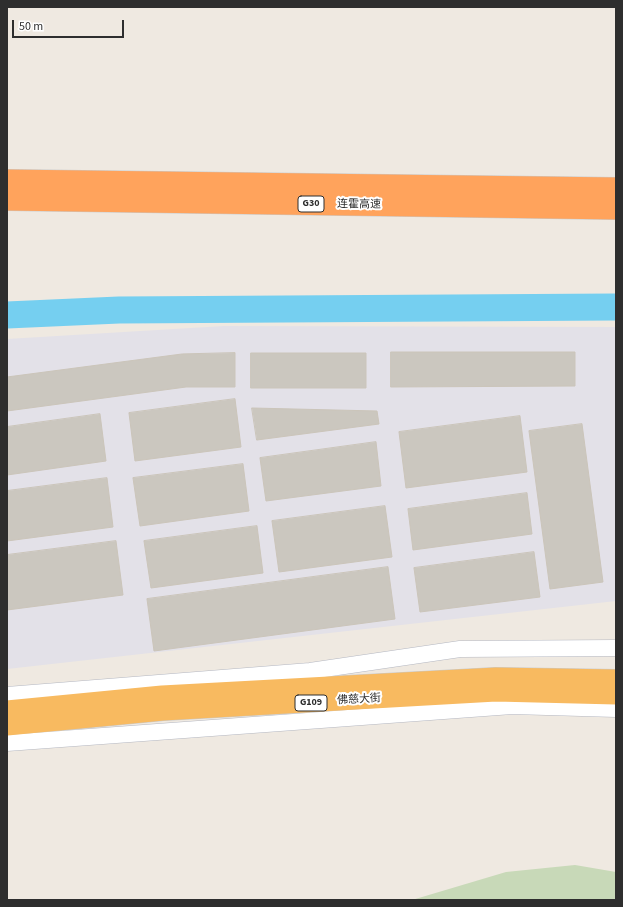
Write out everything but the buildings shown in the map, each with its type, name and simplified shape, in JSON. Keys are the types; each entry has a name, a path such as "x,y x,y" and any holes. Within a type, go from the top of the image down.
{"highway":[{"name":"连霍高速","path":"7,180 616,188"},
{"name":"连霍高速","path":"7,200 616,209"},
{"name":"佛慈大街","path":"7,710 162,695 488,677 616,680"},
{"name":"佛慈大街","path":"7,726 163,711 496,692 616,695"}],"main road":[{"path":"7,695 310,671 460,650 616,648"},
{"path":"7,743 512,706 616,709"}],"shaded area":[{"path":"224,326 616,327 616,601 7,669 7,339"}],"green space":[{"path":"575,865 616,872 616,900 412,900 506,872"}],"waterway":[{"path":"7,315 119,310 616,307"}]}
